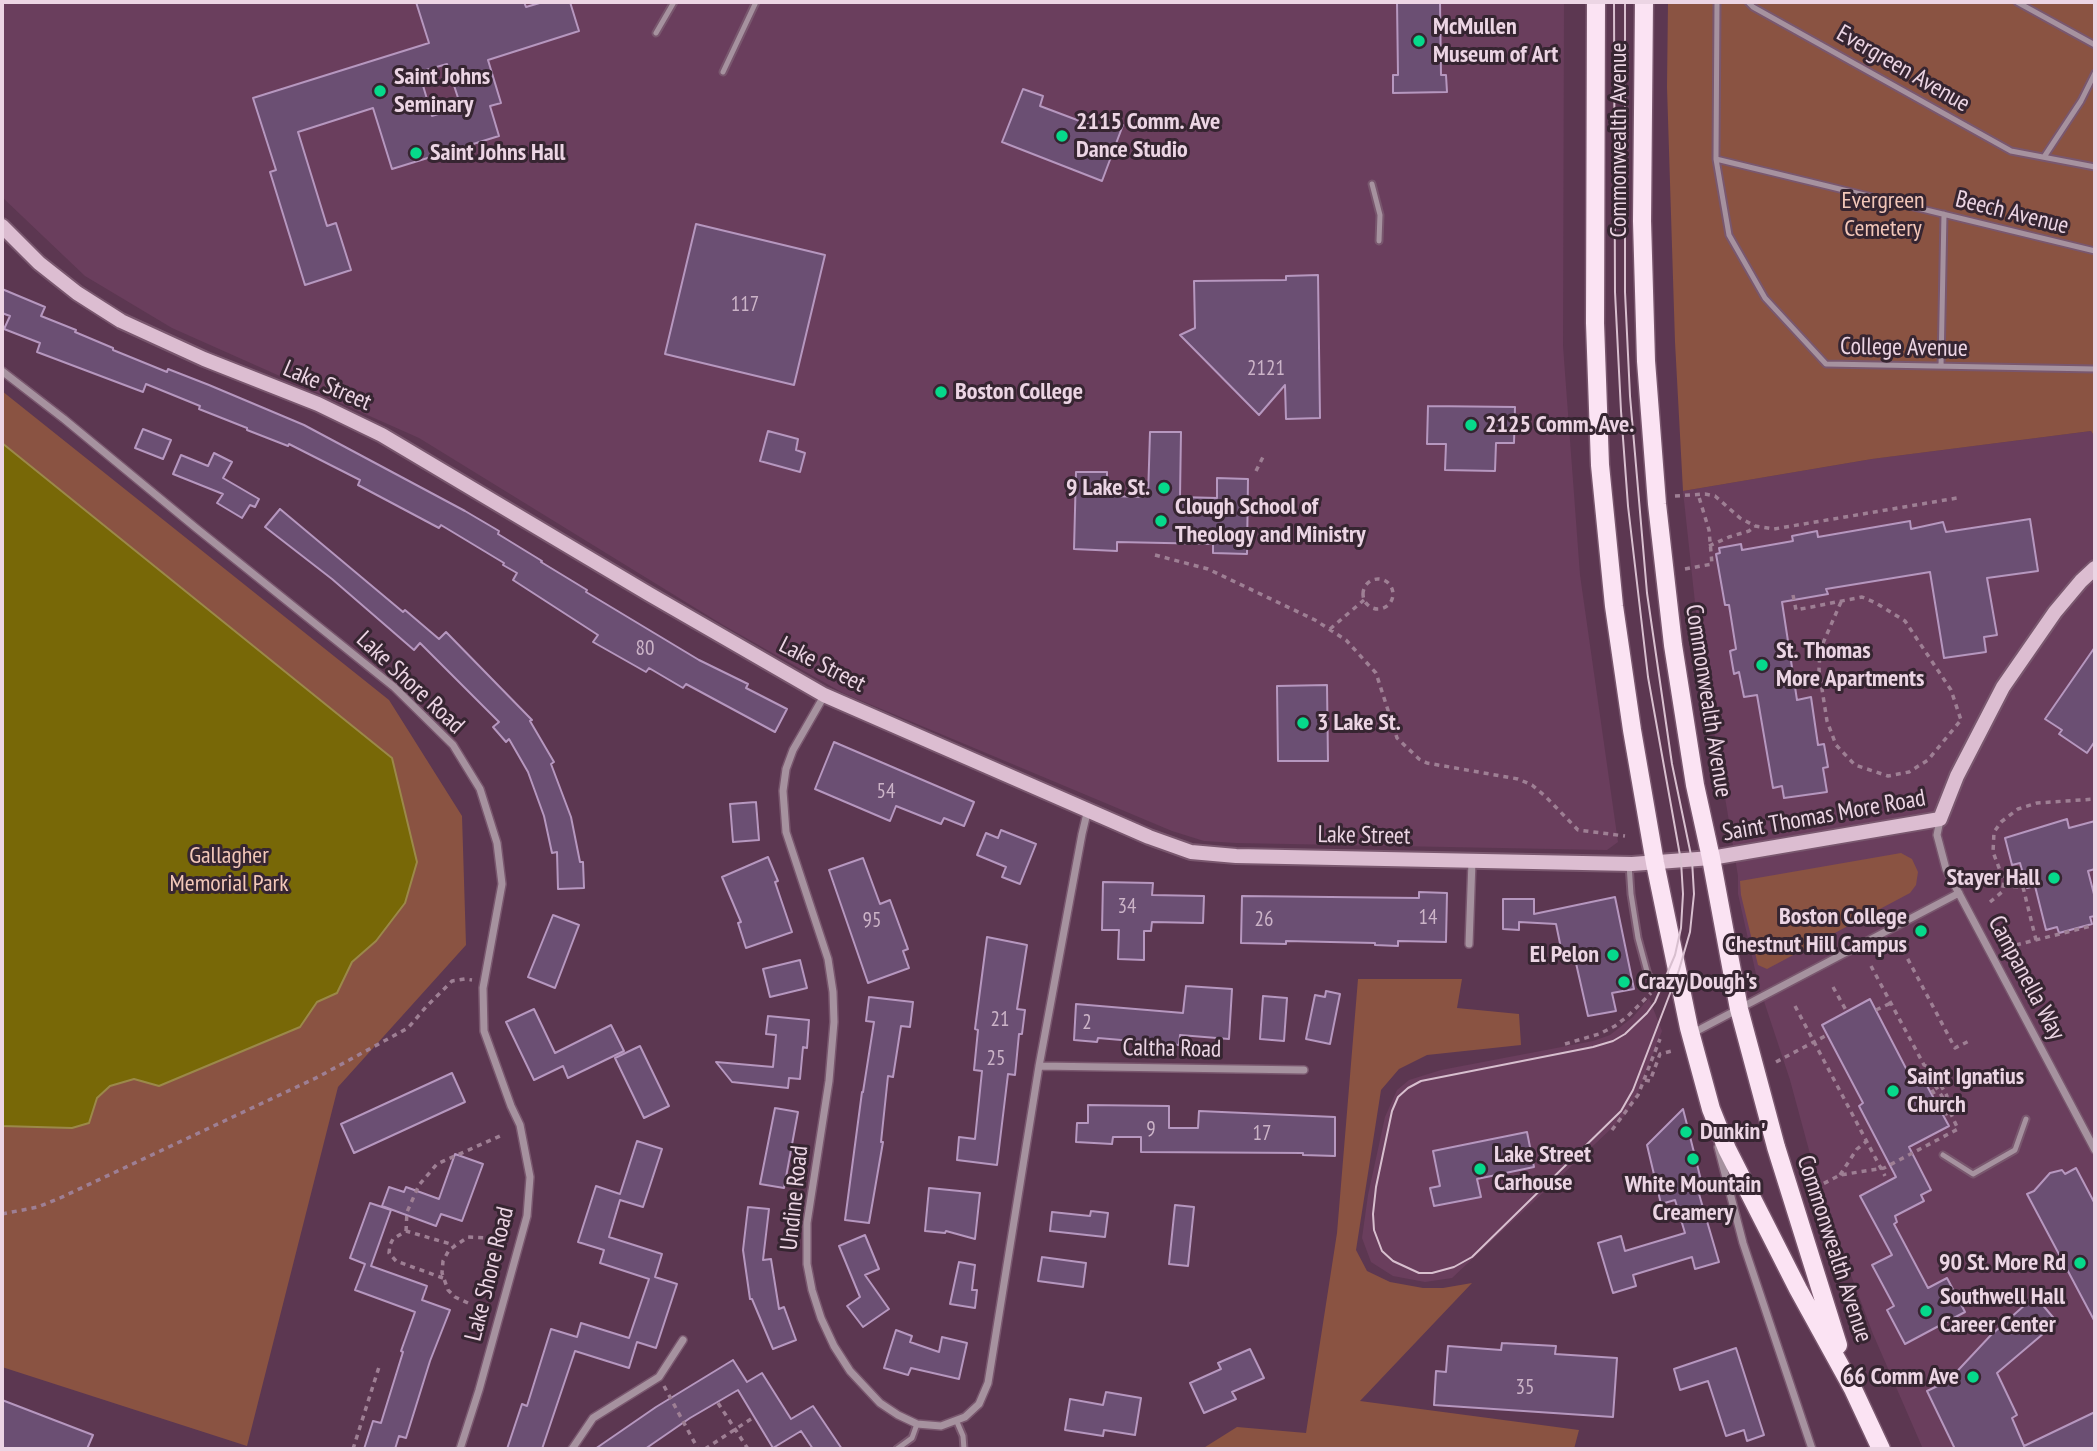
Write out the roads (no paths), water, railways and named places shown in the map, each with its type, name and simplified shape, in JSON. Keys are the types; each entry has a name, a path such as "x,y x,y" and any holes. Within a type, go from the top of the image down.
{"main road":[{"name":"Commonwealth Avenue","path":"1596,2 1595,311 1605,536 1617,630 1656,863 1704,1088 1727,1149 1798,1289 1853,1389 1881,1449"},
{"name":"Commonwealth Avenue","path":"1644,2 1642,221 1646,361 1664,574 1673,645 1695,785 1739,1009 1776,1147 1853,1389"}],"street":[{"name":"Lake Street","path":"2,226 39,263 77,293 121,321 215,364 318,404 372,429 824,695 1171,846 1213,855 1472,861 1629,864 1711,858"},
{"name":"Lake Shore Road","path":"2,371 394,687 453,745 480,789 497,843 502,884 483,983 484,1031 520,1125 530,1177 527,1216 480,1390 460,1449"},
{"name":"Saint Thomas More Road","path":"1711,858 1940,819 1957,776 2003,687 2055,612 2095,568"},
{"name":"Undine Road","path":"824,695 793,750 786,769 783,791 786,832 828,959 833,992 834,1022 829,1081 807,1223 807,1264 821,1318 850,1371 880,1403 917,1424"},
{"path":"917,1424 935,1426 957,1422 979,1404 988,1383 1039,1066 1089,809"},
{"name":"Campanella Way","path":"1940,819 1937,835 1942,860 2095,1150"},
{"path":"1469,944 1472,861"},
{"path":"1691,1034 1959,893"},
{"name":"Caltha Road","path":"1039,1066 1304,1070"},
{"name":"Commonwealth Avenue","path":"1704,1088 1743,1243 1812,1449"},
{"path":"572,1449 593,1418 659,1377 683,1340"}],"lane":[{"path":"656,33 674,2"},
{"path":"723,72 756,2"},
{"name":"College Avenue","path":"1717,2 1716,159 1729,235 1765,298 1826,364 2095,369"},
{"name":"Evergreen Avenue","path":"1748,2 2011,151 2095,167"},
{"path":"2017,2 2095,45"},
{"path":"2044,157 2081,101 2095,73"},
{"name":"Beech Avenue","path":"1716,159 2095,251"},
{"path":"1373,184 1380,215 1379,242"},
{"path":"1941,366 1944,214"},
{"path":"1629,864 1638,938 1648,975 1654,981 1682,990"},
{"path":"1943,1155 1973,1174 2015,1150 2026,1119"},
{"path":"957,1422 963,1436 964,1449"},
{"path":"897,1449 912,1438 917,1424"}],"tram line":[{"path":"1614,2 1615,292 1621,411 1628,506 1648,677 1681,861 1681,928 1675,955 1655,1002 1625,1034 1593,1047 1421,1081 1398,1097 1392,1111 1376,1187 1374,1230 1382,1251 1393,1261 1419,1273 1432,1273 1454,1267 1472,1257 1621,1111 1633,1090 1679,970 1690,932 1694,894 1692,860 1672,764 1647,593 1630,396 1625,292 1625,2"}],"place":[{"name":"McMullen Museum of Art","path":"1419,41"},
{"name":"Saint Johns Seminary","path":"380,91"},
{"name":"2115 Comm. Ave Dance Studio","path":"1062,136"},
{"name":"Saint Johns Hall","path":"416,153"},
{"name":"Boston College","path":"941,392"},
{"name":"2125 Comm. Ave.","path":"1471,425"},
{"name":"9 Lake St.","path":"1164,488"},
{"name":"Clough School of Theology and Ministry","path":"1161,521"},
{"name":"St. Thomas More Apartments","path":"1762,665"},
{"name":"3 Lake St.","path":"1303,723"},
{"name":"Stayer Hall","path":"2054,878"},
{"name":"Boston College Chestnut Hill Campus","path":"1921,931"},
{"name":"El Pelon","path":"1613,955"},
{"name":"Crazy Dough's","path":"1624,982"},
{"name":"Saint Ignatius Church","path":"1893,1091"},
{"name":"Dunkin'","path":"1686,1132"},
{"name":"White Mountain Creamery","path":"1693,1159"},
{"name":"Lake Street Carhouse","path":"1480,1169"},
{"name":"90 St. More Rd","path":"2080,1263"},
{"name":"Southwell Hall Career Center","path":"1926,1311"},
{"name":"66 Comm Ave","path":"1973,1377"}],"park label":[{"name":"Evergreen Cemetery","path":"1883,215"},
{"name":"Gallagher Memorial Park","path":"229,870"}]}
